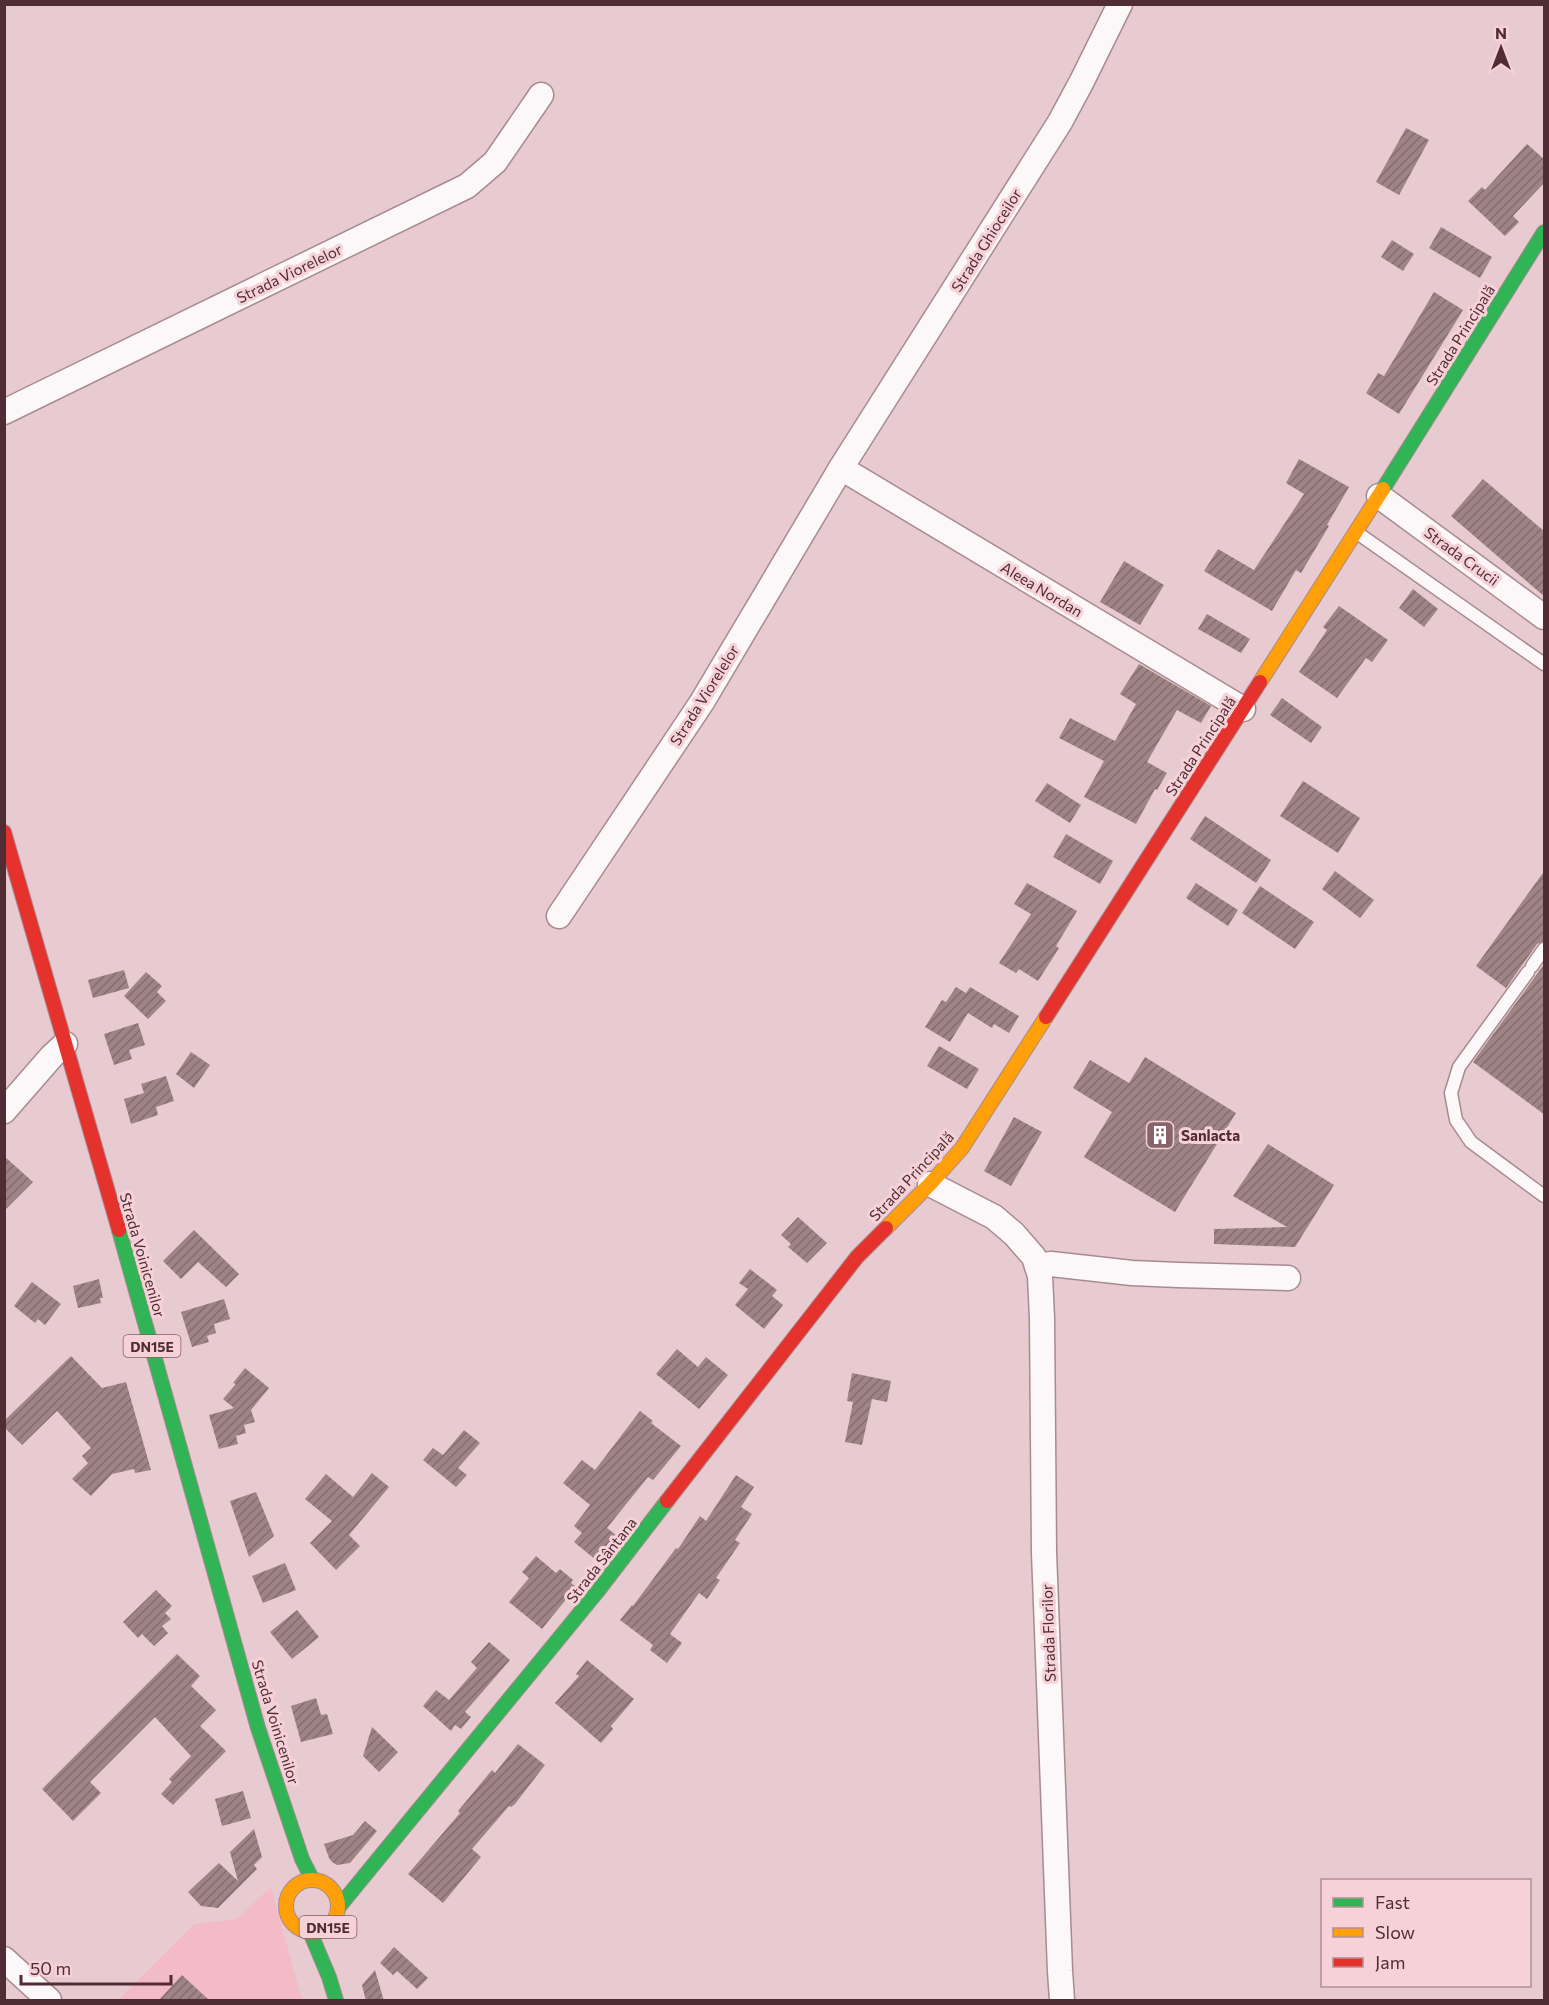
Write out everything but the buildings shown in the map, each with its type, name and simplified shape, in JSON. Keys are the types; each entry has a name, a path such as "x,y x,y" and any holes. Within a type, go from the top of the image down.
{"street":[{"name":"Strada Ghioceilor","path":"841,468 1060,122 1120,4"},
{"name":"Strada Viorelelor","path":"4,412 467,186 495,162 541,95"},
{"name":"Strada Principală","path":"857,1257 930,1184 968,1138 1545,232"},
{"name":"Aleea Nordan","path":"841,468 1243,709"},
{"name":"Strada Viorelelor","path":"559,916 702,702 841,468"},
{"name":"Strada Crucii","path":"1379,496 1545,617"},
{"name":"Strada Voinicenilor","path":"4,832 126,1253 258,1728 302,1859 318,1881"},
{"path":"4,1111 65,1044"},
{"name":"Strada Florilor","path":"930,1184 994,1217 1026,1246 1034,1257 1040,1276 1044,1552 1062,2001"},
{"name":"Strada Sântana","path":"338,1908 597,1592 857,1257"},
{"path":"1037,1266 1051,1264 1132,1273 1288,1278"},
{"name":"DN15E","path":"302,1859 296,1885 286,1900 288,1918 301,1930 310,1932 326,1928 332,1923 338,1908 334,1892 318,1881"},
{"path":"296,1885 363,1877"},
{"name":"DN15E","path":"326,1928 329,1977"},
{"name":"DN15E","path":"310,1932 329,1977 336,2001"},
{"path":"5,1960 49,2001"}],"lane":[{"path":"1355,531 1545,664"},
{"path":"1545,949 1459,1067 1451,1093 1456,1120 1471,1142 1545,1196"}],"shaded area":[{"path":"271,1887 302,2000 118,2000 194,1924 237,1919"}],"traffic: fast":[{"path":"1383,489 1544,232"},
{"path":"119,1230 258,1728 302,1859 312,1879"},
{"path":"338,1908 597,1592 667,1501"},
{"path":"310,1932 336,2000"}],"traffic: slow":[{"path":"1260,682 1383,489"},
{"path":"886,1228 962,1148 1046,1017"},
{"path":"307,1880 317,1880 331,1887 338,1906 331,1925 317,1932 307,1932 297,1928 290,1921 286,1911 286,1901 290,1891 297,1884 307,1880"}],"traffic: jam":[{"path":"1046,1017 1260,682"},
{"path":"4,832 119,1230"},
{"path":"667,1501 857,1257 886,1228"}],"place":[{"name":"Sanlacta","path":"1160,1135"}]}
